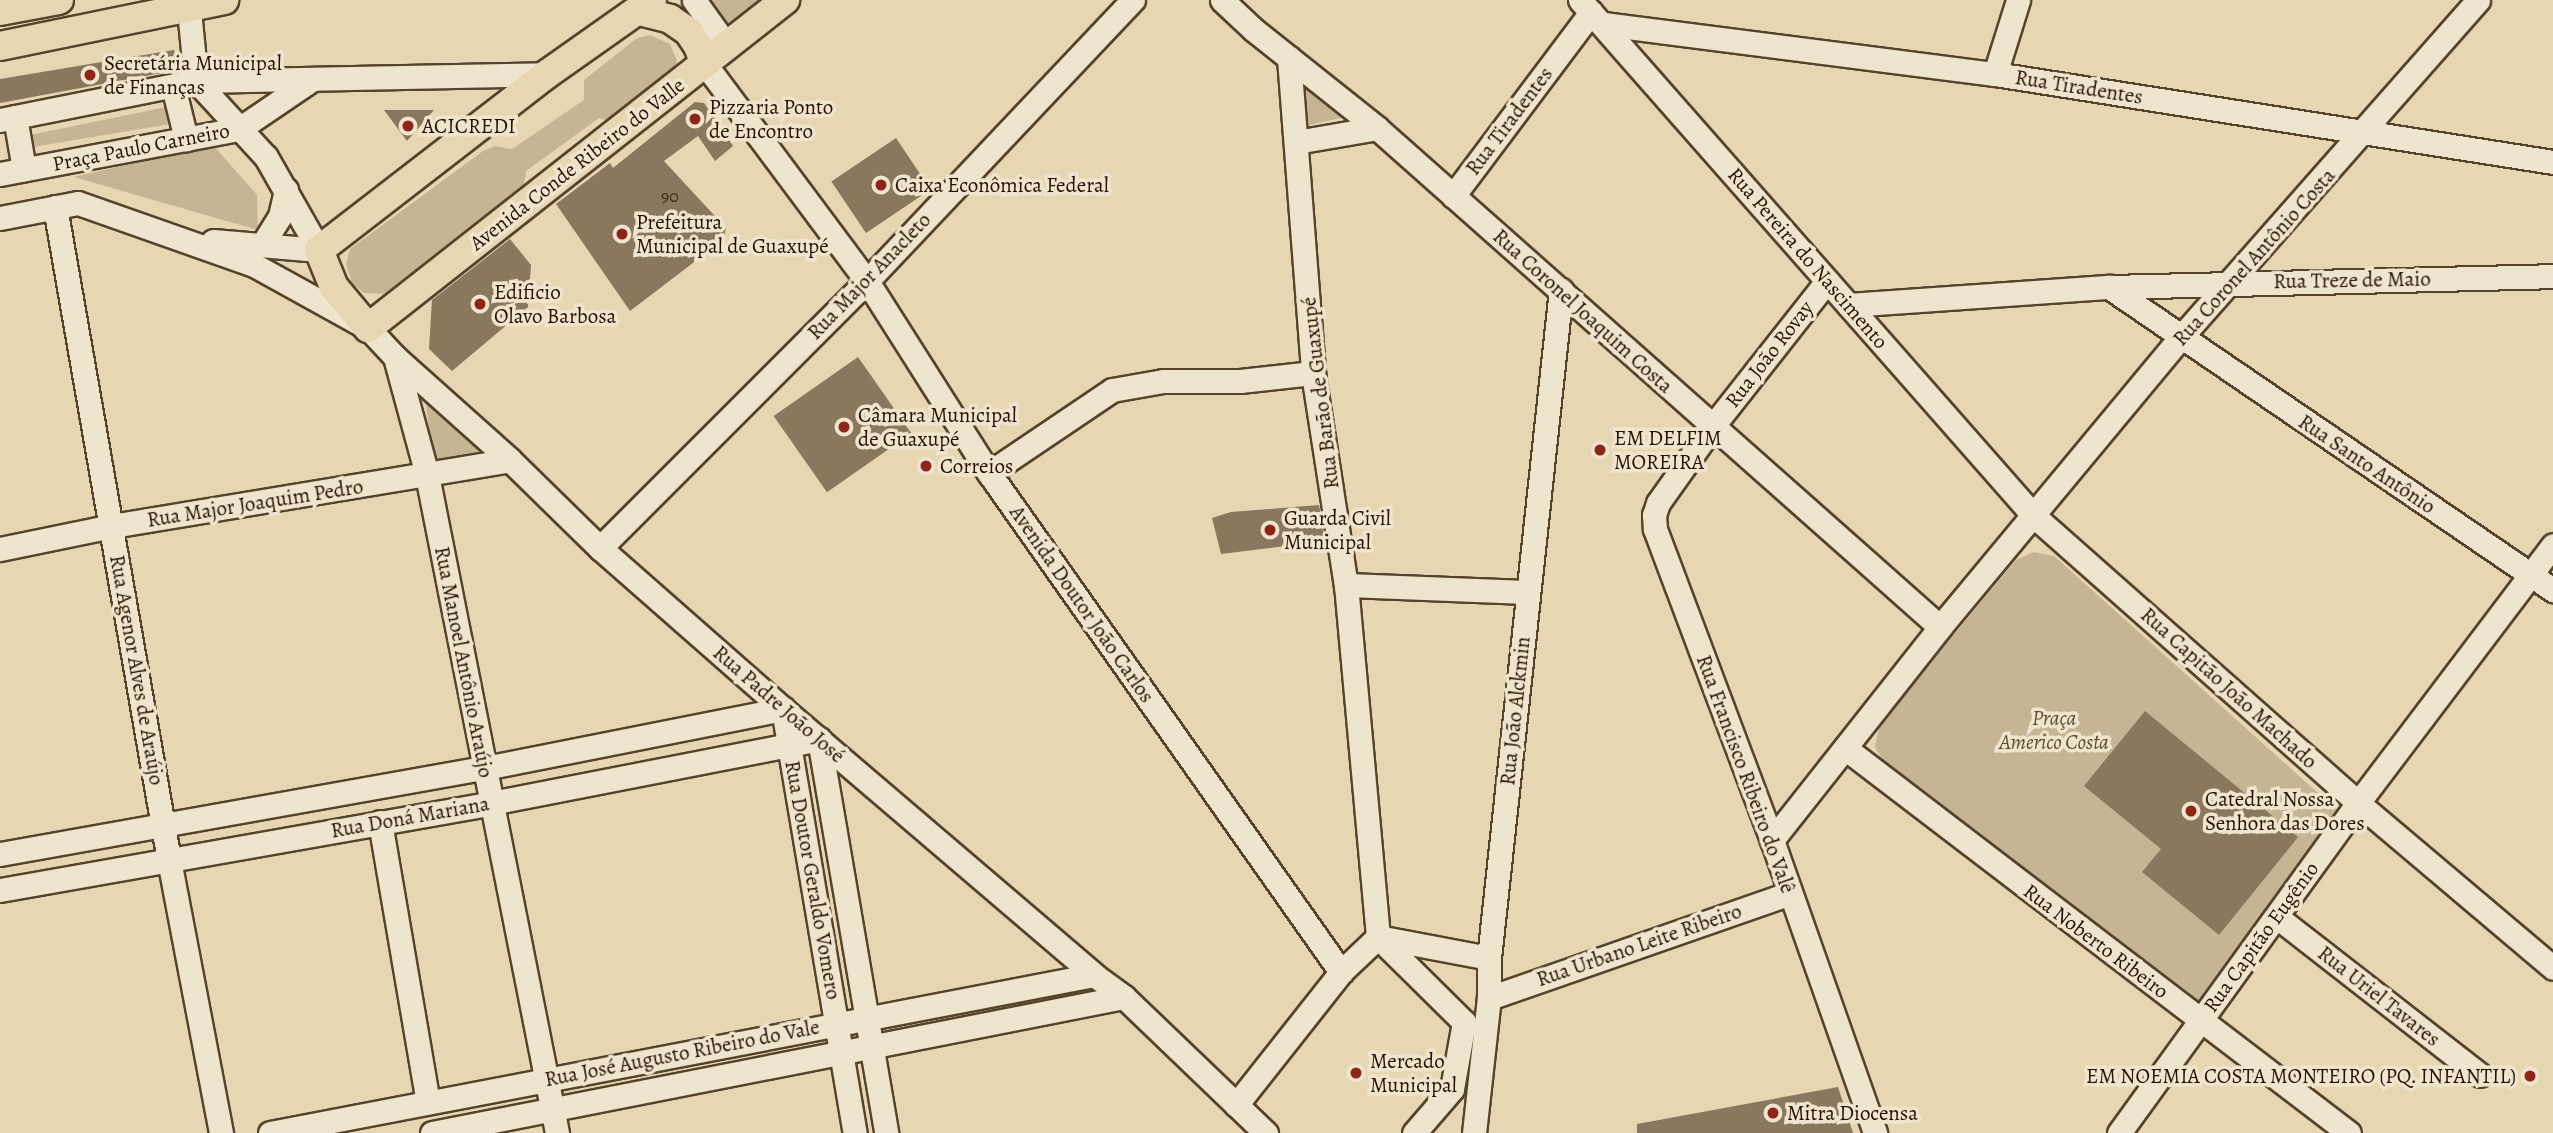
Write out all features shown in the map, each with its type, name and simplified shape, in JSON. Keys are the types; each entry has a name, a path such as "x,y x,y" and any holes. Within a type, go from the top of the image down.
{"main road":[{"path":"0,11 59,0"},
{"path":"0,46 189,5 224,0"},
{"name":"Avenida Conde Ribeiro do Valle","path":"368,328 785,0"},
{"path":"319,250 547,74 645,6 688,31 705,64"},
{"name":"Rua Padre João José","path":"319,250 334,287 368,328"}],"street":[{"path":"694,0 727,46"},
{"name":"Rua Major Anacleto","path":"600,548 867,281 1133,0"},
{"name":"Rua Coronel Joaquim Costa","path":"1222,0 1377,128 1940,627"},
{"path":"1995,74 2018,0"},
{"name":"Rua Coronel Antônio Costa","path":"2034,516 2182,337 2477,0"},
{"path":"189,5 196,81 266,157 319,250"},
{"name":"Rua Tiradentes","path":"1453,196 1592,12 2553,162"},
{"name":"Rua Pereira do Nascimento","path":"1592,12 2034,516"},
{"name":"Rua Barão de Guaxupé","path":"1289,58 1313,373 1346,585 1378,937"},
{"name":"Avenida Doutor João Carlos","path":"705,64 867,281 989,473 1341,972"},
{"path":"24,169 7,118 196,81 547,74"},
{"name":"Praça Paulo Carneiro","path":"0,174 239,129 311,80"},
{"path":"173,86 186,139"},
{"path":"1296,142 1377,128"},
{"path":"262,245 274,230 286,190"},
{"path":"0,218 78,203 254,265 368,328"},
{"name":"Rua Agenor Alves de Araújo","path":"55,207 169,859 221,1133"},
{"path":"186,239 319,250"},
{"name":"Rua Treze de Maio","path":"1849,305 2109,287 2553,276"},
{"name":"Rua João Rovay","path":"1712,427 1827,281"},
{"path":"2109,287 2182,337"},
{"name":"Rua João Alckmin","path":"1472,1128 1489,998 1489,958 1561,290"},
{"name":"Rua Padre João José","path":"368,328 395,357 510,460 600,548 783,709 1094,975 1124,997 1266,1133"},
{"name":"Rua Santo Antônio","path":"2182,337 2553,590"},
{"name":"Rua Manoel Antônio Araújo","path":"395,357 427,475 555,1122"},
{"path":"989,473 1112,390 1163,381 1240,381 1313,373"},
{"name":"Rua Francisco Ribeiro do Valê","path":"1712,427 1658,503 1654,515 1655,529 1772,840 1875,1133"},
{"name":"Rua Major Joaquim Pedro","path":"0,549 112,526 510,460"},
{"path":"1772,840 1940,627 2034,516"},
{"name":"Rua Capitão João Machado","path":"2034,516 2358,803 2553,968"},
{"name":"Rua Capitão Eugênio","path":"2119,1133 2358,803 2553,545"},
{"path":"1346,585 1528,592"},
{"name":"Rua Doná Mariana","path":"0,854 485,768 783,709"},
{"name":"Rua Doutor Geraldo Vomero","path":"783,709 855,1133"},
{"name":"Rua Doná Mariana","path":"0,890 491,803 819,739"},
{"name":"Rua Doutor Geraldo Vomero","path":"819,739 886,1133"},
{"name":"Rua Noberto Ribeiro","path":"1845,748 2348,1133"},
{"path":"380,822 428,1102"},
{"name":"Rua Urbano Leite Ribeiro","path":"1489,998 1790,893"},
{"name":"Rua Uriel Tavares","path":"2277,917 2480,1075"},
{"path":"1236,1105 1341,972 1378,937"},
{"path":"1378,937 1489,958"},
{"path":"1378,937 1464,1023 1451,1089 1414,1133"},
{"name":"Rua José Augusto Ribeiro do Vale","path":"270,1133 1094,975"},
{"name":"Rua José Augusto Ribeiro do Vale","path":"432,1133 555,1122 872,1048 1124,997"}],"green space":[{"path":"700,0 768,0 730,30 720,28"},
{"path":"650,35 670,44 677,61 676,70 609,121 599,118 526,171 524,184 384,294 364,293 352,283 346,264 350,249 483,151 495,146 512,149 584,100 584,80 637,38"},
{"path":"1302,81 1345,117 1305,126"},
{"path":"171,106 176,123 27,148 25,136"},
{"path":"213,145 257,195 258,230 74,177"},
{"path":"425,398 491,455 433,460"},
{"name":"Praça Americo Costa","path":"2034,552 2054,556 2347,819 2201,1006 1885,763 1875,747 1880,723 2016,560"}],"building":[{"name":"Secretária Municipal de Finanças","path":"174,50 178,70 0,103 0,79"},
{"path":"695,102 704,103 733,146 715,161 698,136 664,161 726,228 723,240 630,311 556,204 610,163 613,168"},
{"name":"ACICREDI","path":"384,110 434,110 407,141"},
{"name":"Caixa Econômica Federal","path":"896,138 931,189 866,233 831,182"},
{"name":"Edificio Olavo Barbosa","path":"510,239 531,265 528,307 452,371 429,349 432,300"},
{"name":"Câmara Municipal de Guaxupé","path":"858,357 911,433 827,492 774,416"},
{"name":"Guarda Civil Municipal","path":"1319,505 1325,541 1221,554 1212,518 1231,512"},
{"name":"Catedral Nossa Senhora das Dores","path":"2145,711 2298,837 2219,935 2142,872 2161,849 2084,786"},
{"name":"Mitra Diocensa","path":"1838,1087 1853,1133 1637,1133 1637,1124"}],"place":[{"name":"Secretária Municipal de Finanças","path":"90,75"},
{"name":"Pizzaria Ponto de Encontro","path":"695,119"},
{"name":"ACICREDI","path":"408,126"},
{"name":"Caixa Econômica Federal","path":"881,185"},
{"name":"Prefeitura Municipal de Guaxupé","path":"622,234"},
{"name":"Edificio Olavo Barbosa","path":"480,304"},
{"name":"Câmara Municipal de Guaxupé","path":"844,427"},
{"name":"EM DELFIM MOREIRA","path":"1600,450"},
{"name":"Correios","path":"926,466"},
{"name":"Guarda Civil Municipal","path":"1270,530"},
{"name":"Catedral Nossa Senhora das Dores","path":"2191,811"},
{"name":"Mercado Municipal","path":"1356,1073"},
{"name":"EM NOEMIA COSTA MONTEIRO (PQ. INFANTIL)","path":"2530,1076"},
{"name":"Mitra Diocensa","path":"1773,1113"}]}
